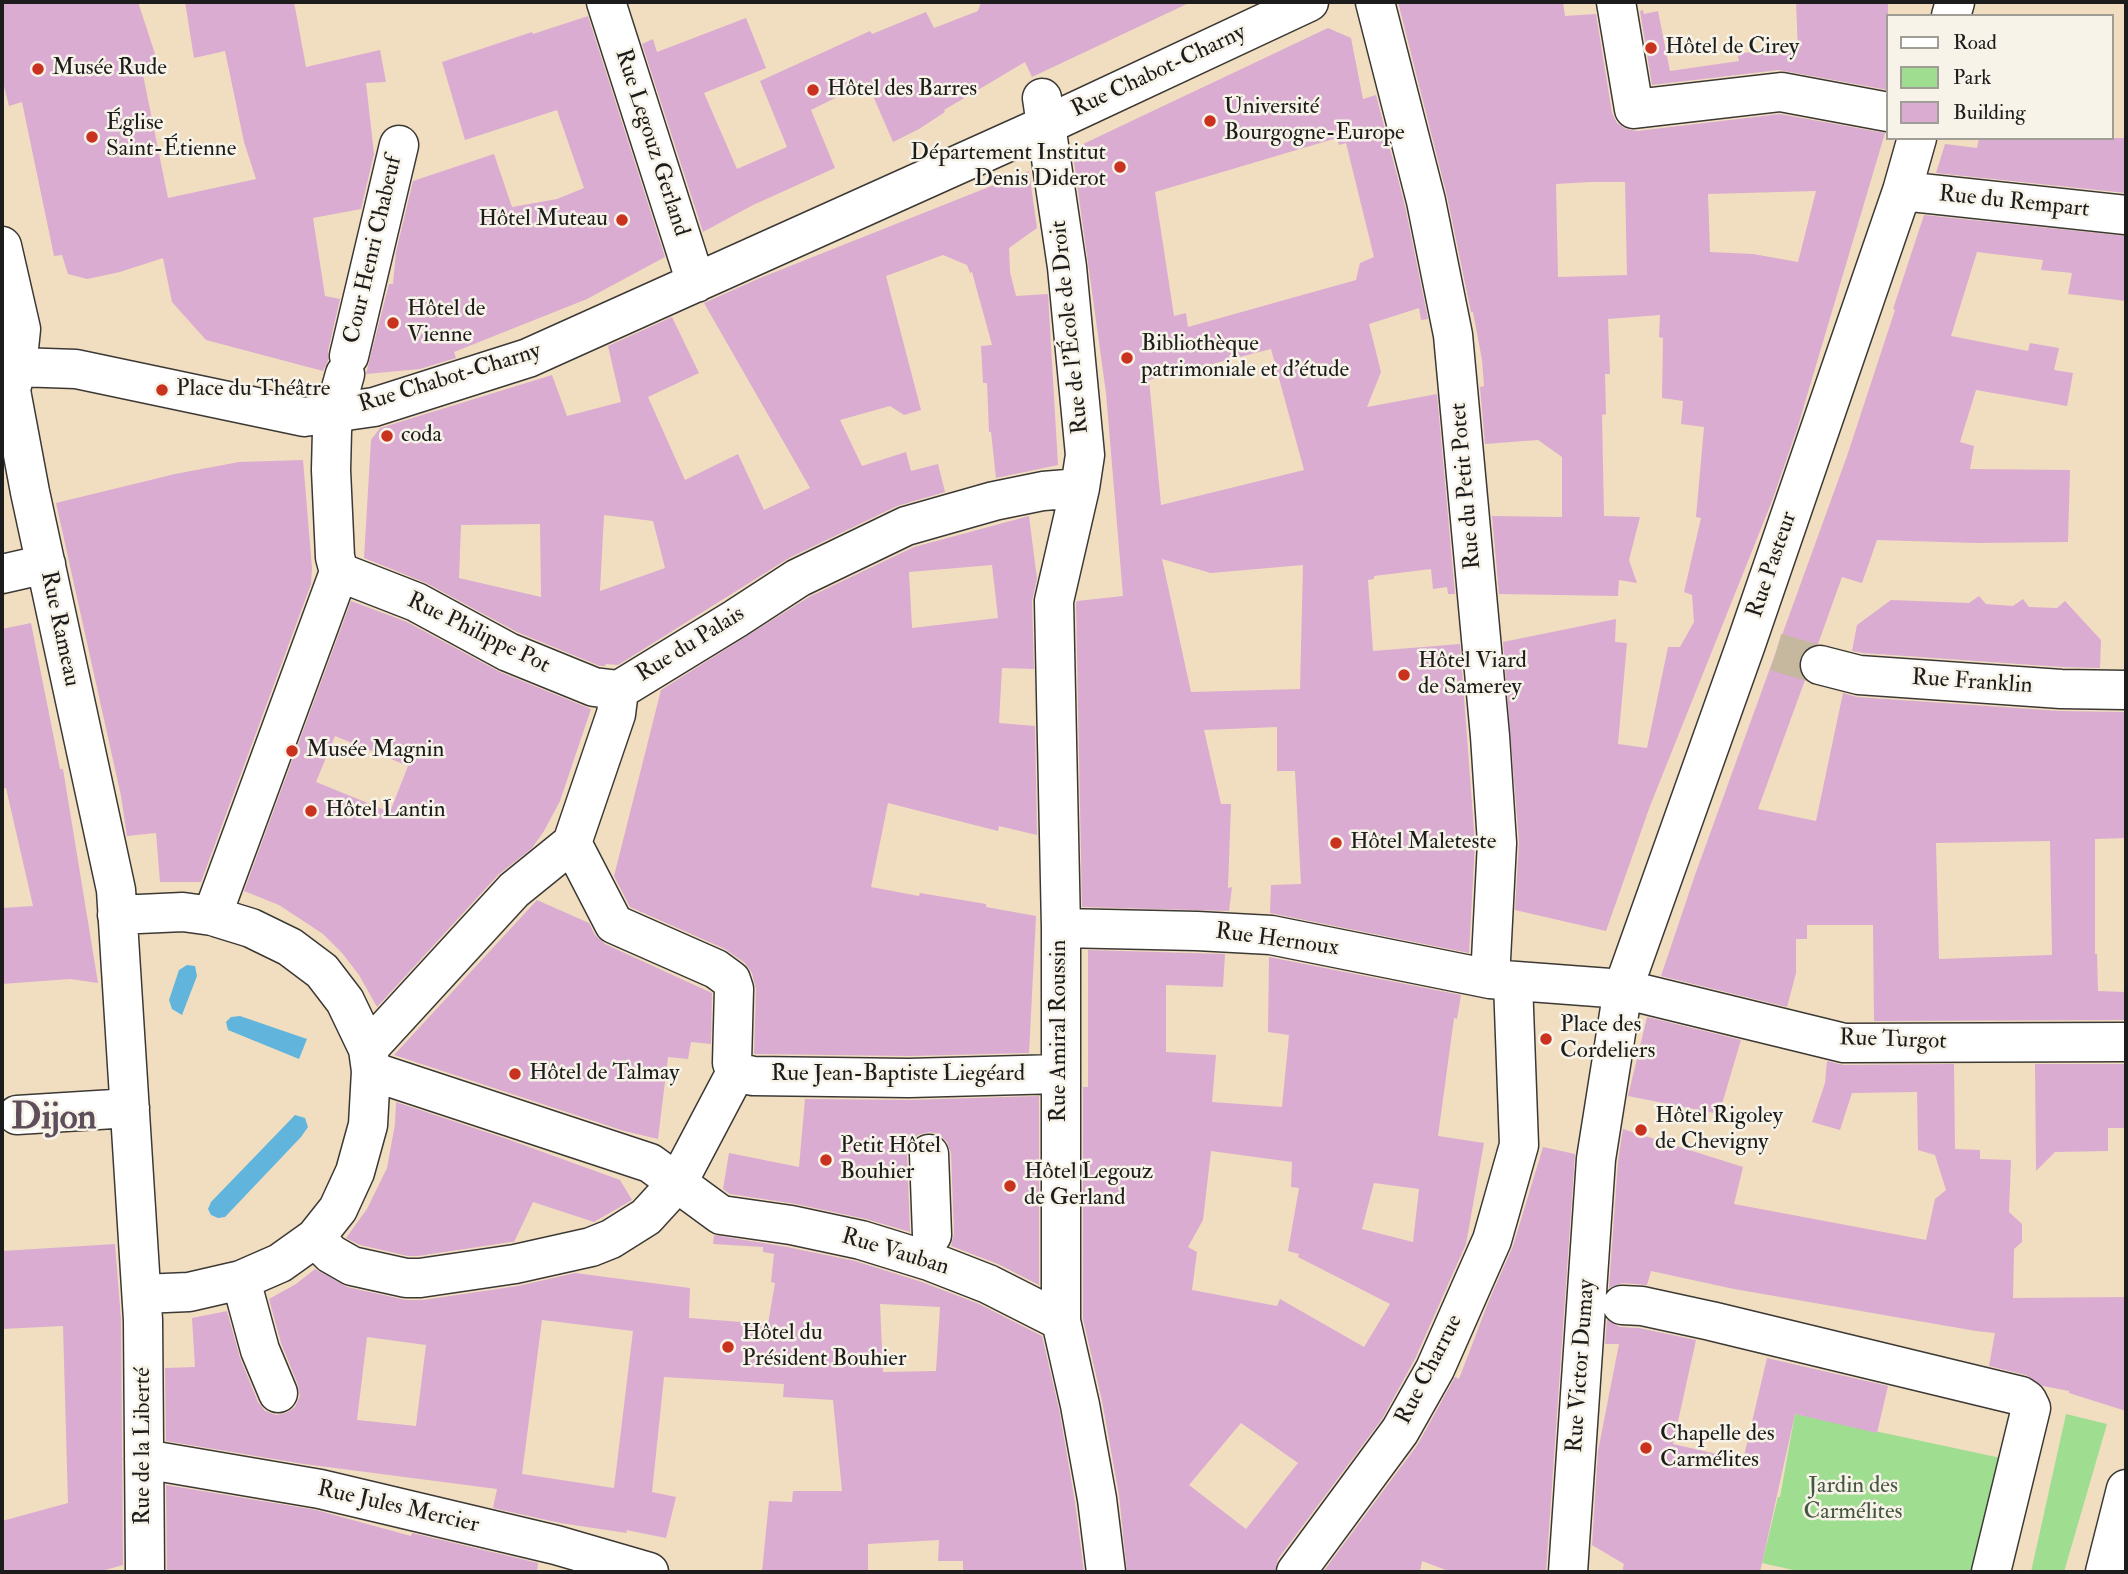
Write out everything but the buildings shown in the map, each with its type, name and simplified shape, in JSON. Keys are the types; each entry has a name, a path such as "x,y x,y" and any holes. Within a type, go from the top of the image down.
{"street":[{"name":"Rue Legouz Gerland","path":"606,2 693,272"},
{"name":"Rue Chabot-Charny","path":"1044,112 1250,2"},
{"name":"Rue Chabot-Charny","path":"334,413 374,407 528,358 693,272 1044,112 1309,2"},
{"name":"Rue du Petit Potet","path":"1375,2 1426,201 1453,335 1490,736 1501,980"},
{"path":"1618,2 1634,109 1781,92 1886,110"},
{"name":"Rue de l'École de Droit","path":"1044,112 1067,267 1085,455 1080,488"},
{"name":"Rue Pasteur","path":"1623,989 1761,648 1916,140"},
{"name":"Cour Henri Chabeuf","path":"338,572 331,470 334,413 399,145"},
{"name":"Rue du Rempart","path":"1902,191 2126,215"},
{"name":"Rue Rameau","path":"2,246 21,329 9,369 12,396 117,903 130,1108"},
{"path":"9,369 76,369 304,417 334,413"},
{"name":"Rue du Palais","path":"572,844 616,714 619,690 798,578 896,531 995,501 1043,491 1080,488"},
{"name":"Rue Amiral Roussin","path":"1080,488 1054,601 1061,928 1061,1321 1085,1432 1106,1572"},
{"path":"2,574 46,564"},
{"path":"217,901 338,572"},
{"name":"Rue Philippe Pot","path":"338,572 416,602 508,652 594,687 619,690"},
{"name":"Rue Franklin","path":"1820,665 1859,675 2061,689 2126,690"},
{"path":"142,1307 188,1292 241,1280 323,1246 355,1172 368,1125 379,1057 514,890 572,844 614,924 716,969 731,980 734,989 732,1063 736,1072 664,1172 646,1217 611,1239 591,1247 515,1264 420,1278 391,1276 352,1266 323,1246"},
{"path":"117,903 183,912 217,901"},
{"path":"217,901 251,928 290,947 322,971 345,1001 379,1057 664,1172"},
{"name":"Rue Hernoux","path":"1061,928 1271,935 1501,980"},
{"path":"1501,980 1623,989"},
{"name":"Rue Charrue","path":"1296,1572 1400,1431 1435,1368 1492,1240 1519,1145 1501,980"},
{"name":"Rue Turgot","path":"1623,989 1844,1043 2126,1042"},
{"name":"Rue Victor Dumay","path":"1568,1572 1601,1305 1596,1159 1623,989"},
{"name":"Rue Jean-Baptiste Liegéard","path":"736,1072 753,1076 909,1078 1060,1074"},
{"path":"17,1115 130,1108"},
{"name":"Rue de la Liberté","path":"130,1108 142,1307 145,1572"},
{"path":"929,1154 931,1249"},
{"name":"Rue Vauban","path":"664,1172 721,1215 791,1224 861,1240 931,1249 988,1284 1061,1321"},
{"path":"241,1280 260,1350 278,1393"},
{"path":"1601,1305 1642,1306 2021,1396 2027,1400 2031,1408 1991,1572"},
{"name":"Rue Jules Mercier","path":"144,1459 320,1489 556,1559 649,1572"},
{"path":"2105,1572 2126,1489"}],"green space":[{"name":"Jardin des Carmélites","path":"1795,1414 2001,1458 1974,1572 1802,1572 1762,1563 1780,1497"},
{"path":"2066,1414 2107,1424 2064,1572 2031,1572"}],"water":[{"path":"187,965 195,966 197,976 182,1015 172,1009 169,1000 179,970"},
{"path":"240,1016 307,1039 299,1059 228,1030 226,1022 231,1017"},
{"path":"295,1115 305,1118 308,1127 301,1137 225,1217 211,1215 208,1209 211,1202"}],"tunnel":[{"path":"1776,652 1820,665"}],"place":[{"name":"Hôtel de Cirey","path":"1651,48"},
{"name":"Musée Rude","path":"38,69"},
{"name":"Hôtel des Barres","path":"813,90"},
{"name":"Université Bourgogne-Europe","path":"1210,121"},
{"name":"Église Saint-Étienne","path":"92,137"},
{"name":"Département Institut Denis Diderot","path":"1120,167"},
{"name":"Hôtel Muteau","path":"622,220"},
{"name":"Hôtel de Vienne","path":"393,323"},
{"name":"Bibliothèque patrimoniale et d'étude","path":"1127,358"},
{"name":"Place du Théâtre","path":"162,390"},
{"name":"coda","path":"387,436"},
{"name":"Hôtel Viard de Samerey","path":"1404,675"},
{"name":"Musée Magnin","path":"292,751"},
{"name":"Hôtel Lantin","path":"311,811"},
{"name":"Hôtel Maleteste","path":"1336,843"},
{"name":"Place des Cordeliers","path":"1546,1039"},
{"name":"Hôtel de Talmay","path":"515,1074"},
{"name":"Hôtel Rigoley de Chevigny","path":"1641,1130"},
{"name":"Petit Hôtel Bouhier","path":"826,1160"},
{"name":"Hôtel Legouz de Gerland","path":"1010,1186"},
{"name":"Hôtel du Président Bouhier","path":"728,1347"},
{"name":"Chapelle des Carmélites","path":"1646,1448"}],"district":[{"name":"Dijon","path":"54,1120"}]}
